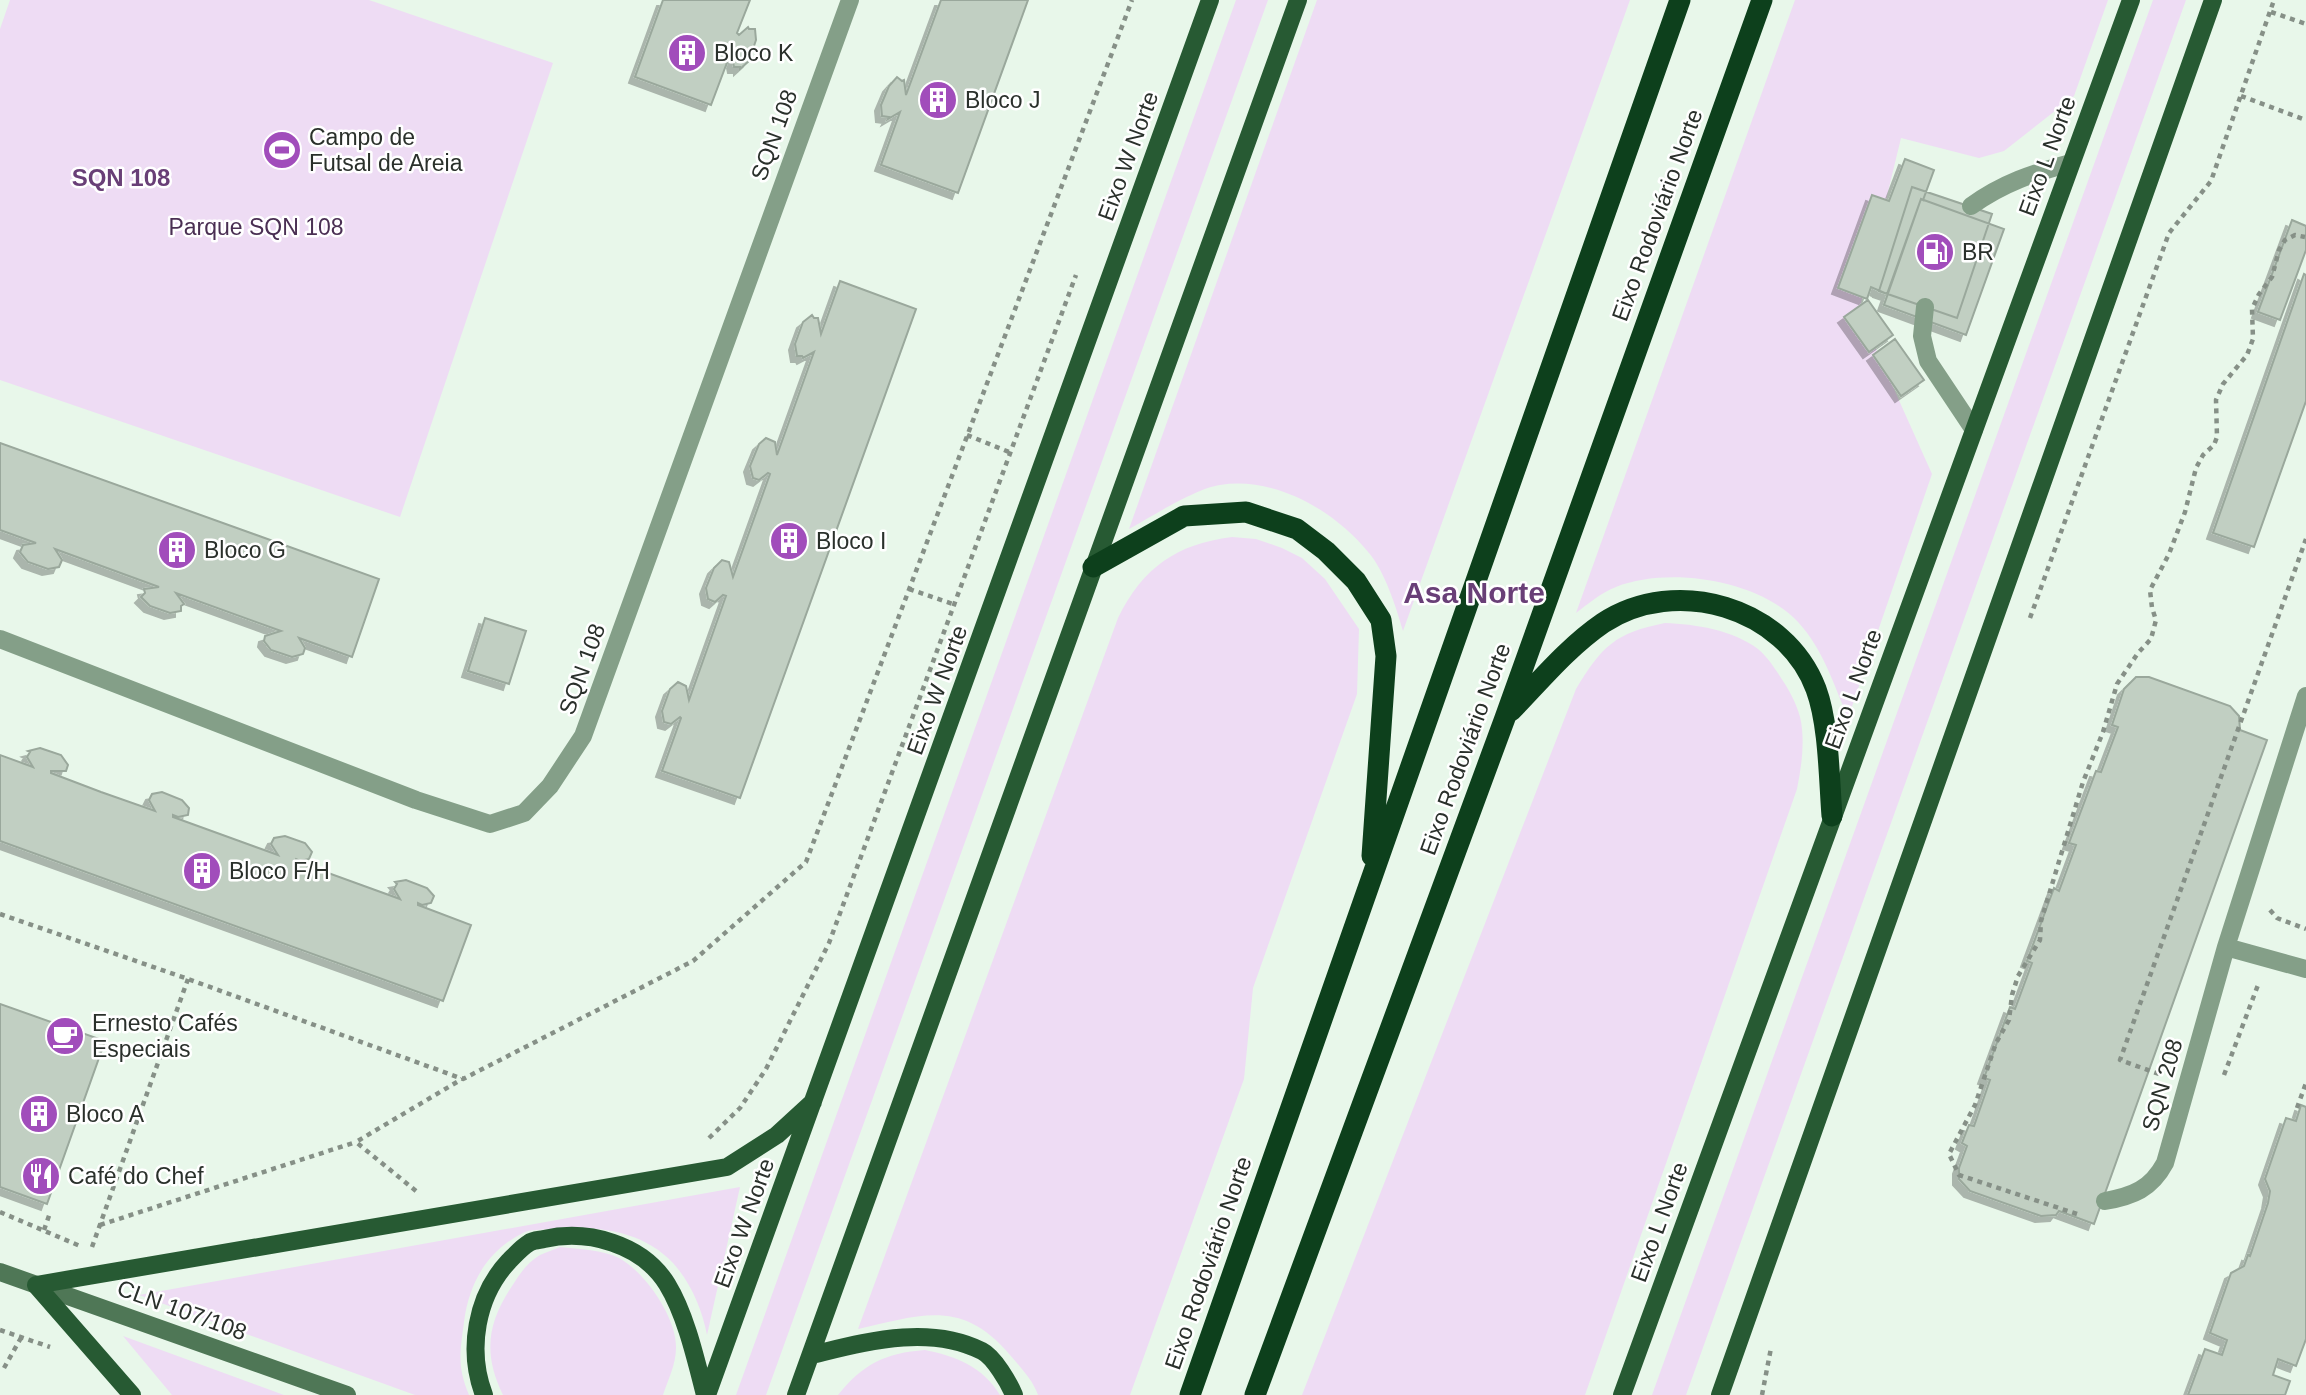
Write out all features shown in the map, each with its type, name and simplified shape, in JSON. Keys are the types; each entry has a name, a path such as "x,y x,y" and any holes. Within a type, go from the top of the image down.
{"highway":[{"name":"Eixo Rodoviário Norte","path":"1190,1395 1680,0"},
{"name":"Eixo Rodoviário Norte","path":"1255,1395 1505,718 1762,0"},
{"path":"1093,567 1184,516 1246,512 1297,529 1326,551 1356,581 1381,620 1386,656 1370,882"},
{"path":"1505,718 1567,653 1604,623 1635,607 1676,601 1728,607 1753,616 1777,634 1794,651 1809,673 1817,692 1823,721 1832,816"}],"main road":[{"name":"Eixo W Norte","path":"706,1395 816,1099 1210,0"},
{"path":"796,1395 1298,0"},
{"name":"Eixo L Norte","path":"1622,1395 2131,0"},
{"path":"1720,1395 2213,0"},
{"path":"36,1284 727,1167 777,1135 816,1099"},
{"path":"484,1395 475,1361 477,1325 485,1296 497,1273 530,1242 582,1235 619,1244 641,1256 667,1284 693,1349 706,1395"},
{"path":"36,1284 132,1395"},
{"path":"811,1355 872,1340 936,1337 985,1352 1008,1381 1014,1395"}],"street":[{"name":"SQN 108","path":"0,639 416,800 490,824 524,813 550,786 583,736 850,0"},
{"path":"1971,206 2023,176 2071,163"},
{"path":"1926,307 1922,336 1928,361 1974,430"},
{"name":"SQN 208","path":"2105,1201 2129,1197 2146,1189 2159,1175 2165,1163 2226,947 2302,721 2306,696"},
{"path":"2226,947 2306,970"},
{"name":"CLN 107/108","path":"0,1272 347,1395"}],"path":[{"path":"99,1226 356,1142 463,1079 693,961 806,862 1132,0"},
{"path":"2027,625 2169,233 2211,181 2274,0"},
{"path":"2270,12 2306,24"},
{"path":"2241,96 2306,120"},
{"path":"2105,1201 2089,1199 2082,1216 1959,1175 1949,1154 1975,1105 1996,1043 2009,1020 2018,976 2040,940 2041,921 2116,684 2151,639 2157,620 2152,608 2150,590 2169,554 2185,512 2196,468 2217,437 2216,400 2223,384 2247,355 2253,339 2252,309 2272,277 2279,250 2285,240 2295,235 2305,237"},
{"path":"709,1138 740,1108 766,1069 829,943 1076,273"},
{"path":"967,435 1009,452"},
{"path":"2263,981 2257,985 2217,1097 2120,1060 2306,539"},
{"path":"909,589 953,604"},
{"path":"0,914 463,1079"},
{"path":"0,1212 90,1251 188,979"},
{"path":"2297,1108 2306,1083"},
{"path":"356,1142 426,1199"},
{"path":"44,1230 50,1213"},
{"path":"0,1330 22,1336 4,1368"},
{"path":"1762,1395 1772,1345"}],"green space":[{"name":"Parque SQN 108","path":"10,0 369,0 553,63 400,517 0,380 0,29"},
{"path":"1236,0 1268,0 766,1395 736,1395"},
{"path":"1317,0 1630,0 1403,631 1385,580 1369,553 1339,523 1303,500 1283,491 1241,484 1210,487 1186,497 1129,529"},
{"path":"1795,0 2108,0 2074,96 2004,151 1979,158 1901,138 1859,311 1932,474 1848,718 1827,668 1807,633 1781,608 1761,596 1712,581 1661,578 1616,587 1576,613"},
{"path":"2153,0 2186,0 1686,1395 1652,1395"},
{"path":"1232,537 1256,539 1282,548 1302,558 1325,579 1359,629 1357,694 1253,988 1244,1079 1130,1395 1038,1395 1026,1374 992,1337 975,1325 957,1318 921,1316 858,1329 1118,618 1139,585 1164,561 1194,545"},
{"path":"1665,623 1725,633 1758,649 1773,665 1794,700 1802,729 1802,759 1797,789 1585,1395 1302,1395 1576,689 1594,662 1611,644 1634,631"},
{"path":"740,1187 707,1335 699,1306 685,1279 673,1263 646,1243 616,1232 582,1228 532,1230 510,1240 482,1270 475,1281 466,1308 460,1359 469,1395 415,1395 139,1295"},
{"path":"560,1247 619,1258 639,1274 658,1297 671,1323 676,1348 663,1395 503,1395 496,1379 490,1351 498,1310 528,1264 540,1255"},
{"path":"123,1336 284,1395 172,1395"},
{"path":"925,1350 968,1364 985,1377 1000,1395 838,1395 857,1375 876,1362 898,1354"}],"building":[{"name":"Bloco K","path":"663,0 750,0 737,33 739,35 748,27 755,29 756,40 749,61 740,69 734,67 731,52 711,105 635,77"},
{"name":"Bloco J","path":"941,0 1028,0 958,193 881,165 900,112 888,119 889,117 882,116 881,105 889,86 897,77 904,80 906,95"},
{"path":"1905,159 1934,170 1887,294 1871,287 1867,299 1838,288 1872,195 1889,201"},
{"name":"BR","path":"1912,187 1992,214 1957,318 1879,291"},
{"name":"BR","path":"1921,199 2004,229 1966,335 1884,305"},
{"path":"2292,220 2306,226 2306,250 2280,320 2258,312"},
{"path":"2304,274 2306,401 2254,547 2213,533"},
{"name":"Bloco I","path":"840,281 916,309 740,798 662,771 681,718 671,724 664,722 662,711 670,689 678,682 686,686 689,700 726,596 723,595 715,602 708,599 706,588 714,568 722,560 729,562 733,577 770,474 759,480 753,478 750,466 759,444 766,438 775,442 777,455 814,352 803,358 797,356 795,344 803,322 812,315 818,318 821,334"},
{"path":"1868,300 1893,335 1869,352 1844,317"},
{"path":"1895,339 1924,380 1901,396 1873,355"},
{"name":"Bloco G","path":"0,443 379,579 352,657 299,638 305,648 303,654 292,657 271,650 264,641 265,636 281,631 176,593 184,604 181,611 170,613 150,606 141,597 145,593 144,589 159,587 55,549 62,560 59,567 48,569 28,562 20,552 23,545 36,543 0,530"},
{"path":"485,618 526,631 509,684 468,671"},
{"path":"2136,677 2149,677 2230,706 2239,716 2240,730 2267,740 2094,1224 2059,1211 2056,1215 2041,1216 1970,1191 1959,1179 1959,1168 1967,1146 1962,1143 1969,1125 1974,1126 1990,1080 1984,1078 2010,1007 2015,1009 2032,963 2027,961 2054,888 2059,891 2076,845 2069,843 2096,771 2101,772 2118,727 2112,725 2124,689"},
{"name":"Bloco F/H","path":"40,748 61,755 68,765 66,771 51,773 101,792 155,811 149,800 152,794 162,792 182,800 189,808 188,815 173,817 278,855 271,844 274,838 285,836 305,843 312,852 309,859 295,861 400,899 394,889 397,884 395,882 406,880 427,888 434,896 431,903 418,905 471,925 443,1001 0,841 0,755 33,767 27,757 30,752 28,751"},
{"name":"Bloco A","path":"0,1004 105,1041 47,1204 0,1187"},
{"path":"2301,1105 2306,1107 2306,1339 2296,1366 2278,1359 2273,1375 2290,1381 2285,1395 2188,1395 2205,1349 2222,1355 2227,1340 2210,1333 2231,1273 2244,1266 2248,1255 2250,1256 2268,1203 2270,1191 2265,1179 2286,1118 2296,1121"}],"place":[{"name":"Bloco K","path":"687,53"},
{"name":"Bloco J","path":"938,100"},
{"name":"Campo de Futsal de Areia","path":"282,150"},
{"name":"BR","path":"1935,252"},
{"name":"Bloco I","path":"789,541"},
{"name":"Bloco G","path":"177,550"},
{"name":"Bloco F/H","path":"202,871"},
{"name":"Ernesto Cafés Especiais","path":"65,1036"},
{"name":"Bloco A","path":"39,1114"},
{"name":"Café do Chef","path":"41,1176"}],"district":[{"name":"SQN 108","path":"121,177"},
{"name":"Asa Norte","path":"1474,592"}]}
